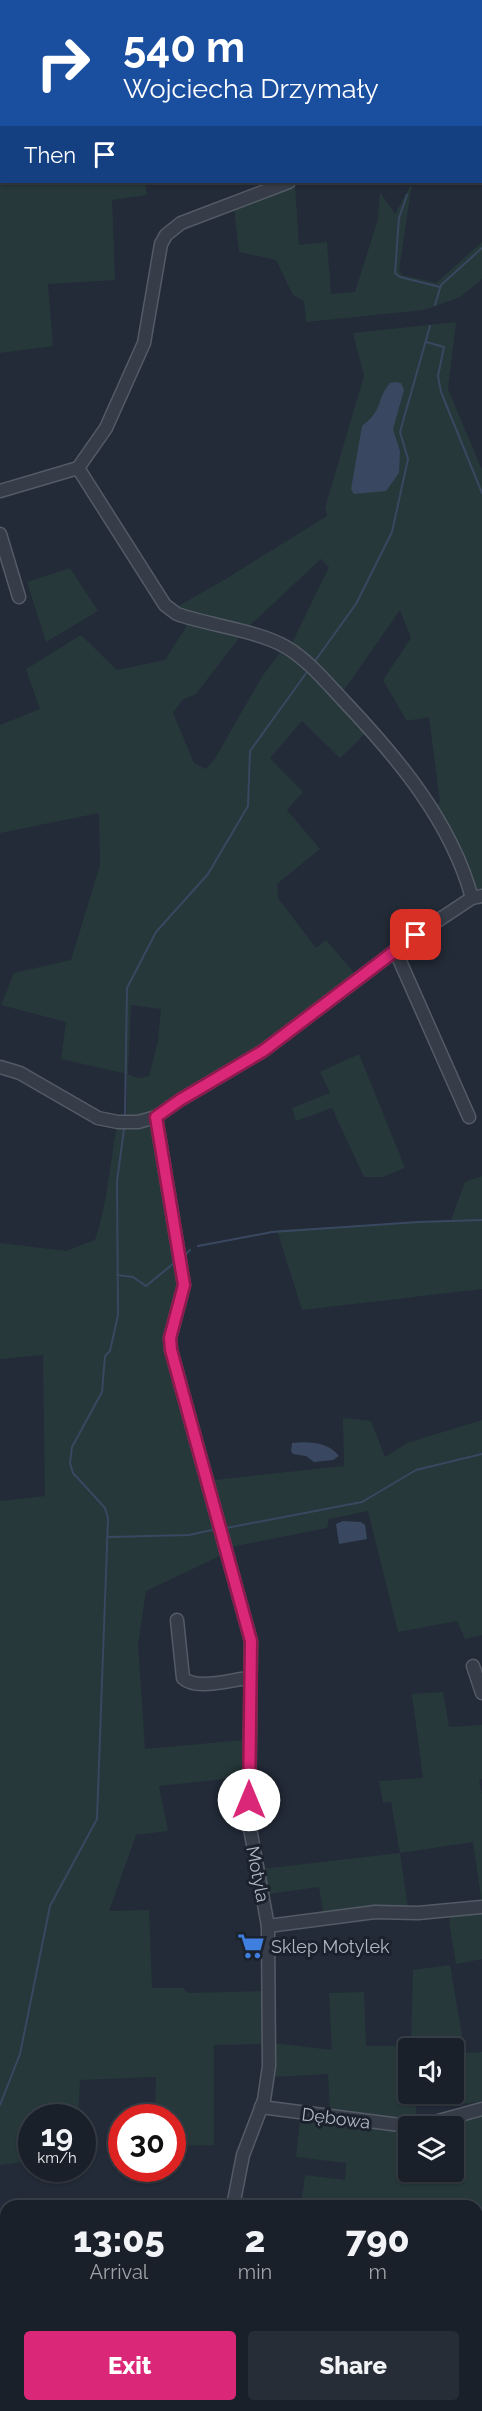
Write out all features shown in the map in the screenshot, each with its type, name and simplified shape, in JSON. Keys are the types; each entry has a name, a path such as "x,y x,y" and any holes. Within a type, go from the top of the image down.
{"street":[{"path":"0,491 78,468 106,428 144,343 161,244 166,235 190,219 286,183"},
{"path":"0,1067 37,1082 98,1118 118,1122 138,1122 156,1117 180,1100 263,1051 395,950 477,897 452,846 423,797 383,742 308,664 284,646 177,614 165,605 78,468"},
{"path":"0,534 19,597"},
{"path":"395,950 469,1117"},
{"name":"Motyla","path":"156,1117 184,1285 170,1338 171,1350 251,1641 249,1823 268,1926 269,2066 261,2108 243,2155 234,2200"},
{"path":"177,1620 183,1678 186,1681 201,1683 250,1678"},
{"path":"473,1666 482,1694"},
{"name":"Motyla","path":"268,1926 375,1912 418,1913 482,1907"},
{"name":"Dębowa","path":"261,2108 400,2126 431,2122 482,2109"}],"shaded area":[{"path":"0,183 145,183 147,195 112,200 115,280 48,284 53,346 0,353"},
{"path":"412,183 399,270 402,275 436,283 482,242 482,279 460,297 424,310 306,322 304,301 293,295 276,260 239,252 234,208 295,186 299,245 327,242 331,294 355,292 378,219 380,192 395,214"},
{"path":"456,322 448,389 482,470 482,892 476,893 435,807 440,802 429,717 407,721 383,680 411,638 400,610 342,693 292,643 329,567 321,559 246,629 193,616 177,607 327,516 325,508 364,376 353,333"},
{"path":"70,568 98,611 46,642 27,582"},
{"path":"188,624 239,638 196,694 182,700 173,713 194,763 206,769 214,760 263,675 280,653 299,663 366,733 340,758 302,721 270,758 303,792 287,810 320,849 277,884 278,898 316,948 326,940 356,975 252,1053 157,1111 127,1117 127,1074 61,1059 66,1022 1,1005 14,973 71,960 100,865 99,813 0,833 0,725 40,709 26,669 81,635 117,670 165,660","holes":["131,1005 161,1009 158,1041 149,1076 138,1078 128,1074"]},
{"path":"359,1054 405,1168 383,1177 364,1177 332,1108 296,1121 292,1108 330,1093 320,1072"},
{"path":"148,1126 157,1134 178,1277 179,1300 167,1338 222,1555 146,1591 138,1644 145,1749 244,1740 243,1777 159,1786 168,1831 136,1835 109,1911 149,1910 152,1988 183,1988 188,1993 264,1991 265,2044 214,2045 214,2145 186,2146 186,2104 155,2104 156,2077 80,2080 79,2104 18,2104 18,2163 0,2165 0,1501 45,1496 43,1355 0,1359 0,1243 66,1251 95,1240 106,1198 117,1127"},
{"path":"482,1176 482,1289 302,1310 277,1230 451,1220 465,1182"},
{"path":"343,1418 371,1421 385,1457 407,1443 482,1420 482,1635 465,1639 457,1621 398,1632 368,1511 329,1519 327,1528 231,1547 213,1480 344,1466"},
{"path":"443,1692 449,1727 482,1725 482,1779 479,1780 482,1794 482,1903 473,1842 400,1853 391,1802 383,1803 379,1781 423,1778 412,1694"},
{"path":"400,1853 408,1909 324,1916 319,1887 268,1894 262,1869"},
{"path":"482,1911 482,1959 456,1964 449,1922 452,1914"},
{"path":"450,1965 462,2038 411,2038 413,1970"},
{"path":"364,1992 366,2046 398,2046 398,2104 416,2104 417,2116 398,2116 398,2120 391,2121 330,2114 328,2074 271,2077 273,2043 332,2050 329,1993"},
{"path":"464,2047 465,2053 482,2052 482,2101 464,2104"},
{"path":"482,2115 482,2200 302,2200 305,2175 345,2180 346,2163 296,2157 300,2119 398,2129 398,2182 464,2182 464,2119"}],"water":[{"path":"390,383 401,383 404,390 393,429 400,451 399,473 386,491 354,494 351,489 362,426 374,414 385,389"},
{"path":"305,1442 324,1445 339,1456 333,1460 314,1462 306,1456 293,1454 292,1443"},
{"path":"343,1521 361,1522 365,1525 367,1539 339,1544 336,1524"}],"waterway":[{"path":"407,195 399,218 395,273 400,277 440,287"},
{"path":"435,305 441,285 482,248"},
{"path":"315,661 356,604 392,532 408,459 400,432 430,326"},
{"path":"426,342 444,347 438,376 441,392 482,493"},
{"path":"125,1115 127,988 156,932 208,874 248,806 250,751 307,672"},
{"path":"0,2105 20,2054 50,1906 97,1819 108,1518 105,1508 73,1473 70,1463 72,1447 102,1392 105,1356 110,1351 118,1315 117,1181 124,1129"},
{"path":"198,1246 272,1232 482,1220"},
{"path":"185,1255 190,1250"},
{"path":"117,1275 133,1277 146,1286 174,1263"},
{"path":"226,1528 362,1502 416,1470 482,1454"},
{"path":"109,1537 189,1535 212,1530"}],"place":[{"name":"Sklep Motylek","path":"251,1946"}],"route":[{"path":"249,1800 251,1641 171,1350 170,1338 181,1305 184,1285 156,1117 180,1100 246,1063 416,935"}]}
